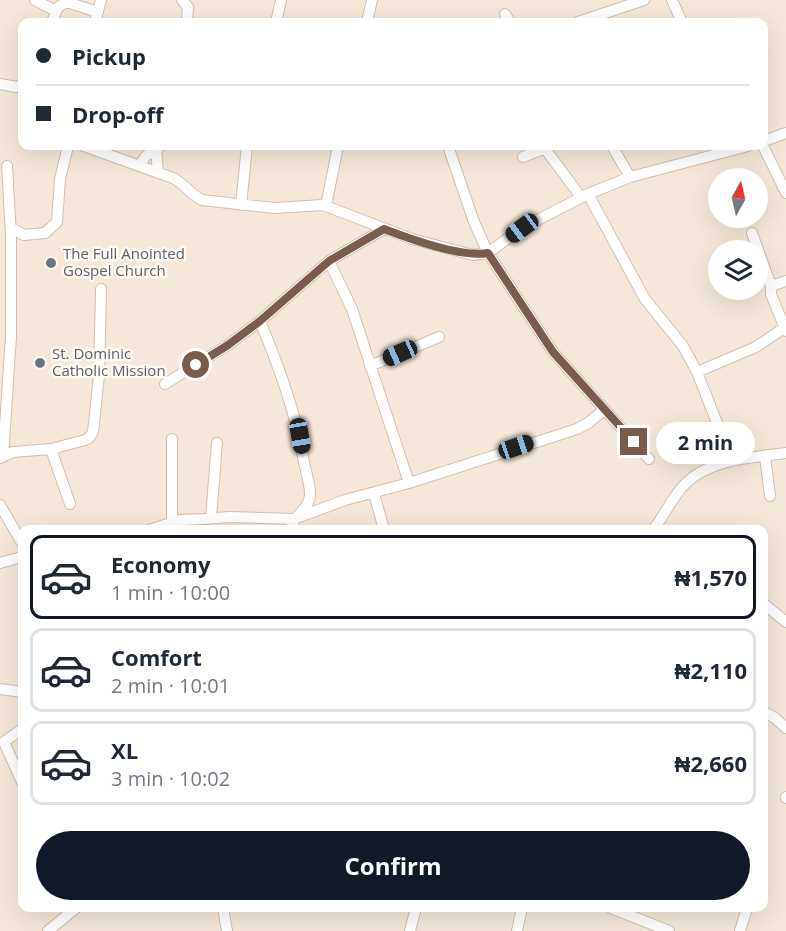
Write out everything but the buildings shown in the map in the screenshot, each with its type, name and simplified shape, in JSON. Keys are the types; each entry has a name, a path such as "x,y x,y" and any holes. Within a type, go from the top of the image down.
{"street":[{"path":"35,0 50,10 66,2 97,17 101,0"},
{"path":"182,0 188,7 187,18"},
{"path":"277,18 281,0"},
{"path":"368,18 372,0"},
{"path":"590,18 644,0"},
{"path":"672,0 680,18"},
{"path":"54,18 58,7"},
{"path":"0,84 18,86"},
{"path":"768,140 786,133"},
{"path":"11,228 24,235 45,233 57,222 60,178 67,150"},
{"path":"95,150 185,184 192,196 201,200 274,208 326,206 412,239 473,255 488,253 522,228 585,195 630,177 733,150"},
{"path":"139,166 154,150"},
{"path":"158,150 158,173"},
{"path":"241,205 247,150"},
{"path":"326,206 337,150"},
{"path":"449,150 474,222 488,253 553,352 649,459"},
{"path":"523,157 538,150"},
{"path":"549,150 585,195 645,299 683,346 697,372 732,461"},
{"path":"614,150 630,177"},
{"path":"765,150 786,193"},
{"path":"7,166 11,228 2,457 13,452 51,448 89,438 93,432 99,376 101,289"},
{"path":"165,384 228,345 260,321 329,261 384,229"},
{"path":"697,372 756,347 785,329 770,292 771,286 752,233"},
{"path":"329,261 352,309 409,483"},
{"path":"771,286 786,281"},
{"path":"260,321 281,373 302,446 310,496 305,509 293,524"},
{"path":"370,366 439,337"},
{"path":"165,525 208,522 293,524 345,500 409,483 577,429 604,410"},
{"path":"172,439 172,523"},
{"path":"208,522 217,443"},
{"path":"51,448 70,504"},
{"path":"657,525 686,483 714,466 786,453"},
{"path":"765,456 770,496"},
{"path":"374,493 383,525"},
{"path":"0,505 18,536"},
{"path":"0,563 18,558"},
{"path":"768,607 786,622"},
{"path":"0,689 18,691"},
{"path":"768,714 786,728"},
{"path":"18,732 4,742 18,773"},
{"path":"48,931 71,912"},
{"path":"224,912 227,931"},
{"path":"410,931 415,912"},
{"path":"517,931 521,912"},
{"path":"621,912 669,931"},
{"path":"740,931 746,912"}],"shaded area":[{"path":"0,0 786,0 786,931 0,931"}],"place":[{"name":"The Full Anointed Gospel Church","path":"51,263"},
{"name":"St. Dominic Catholic Mission","path":"40,363"}],"route":[{"path":"196,365 260,321 329,261 384,229 473,255 488,253 553,352 634,442"}]}
